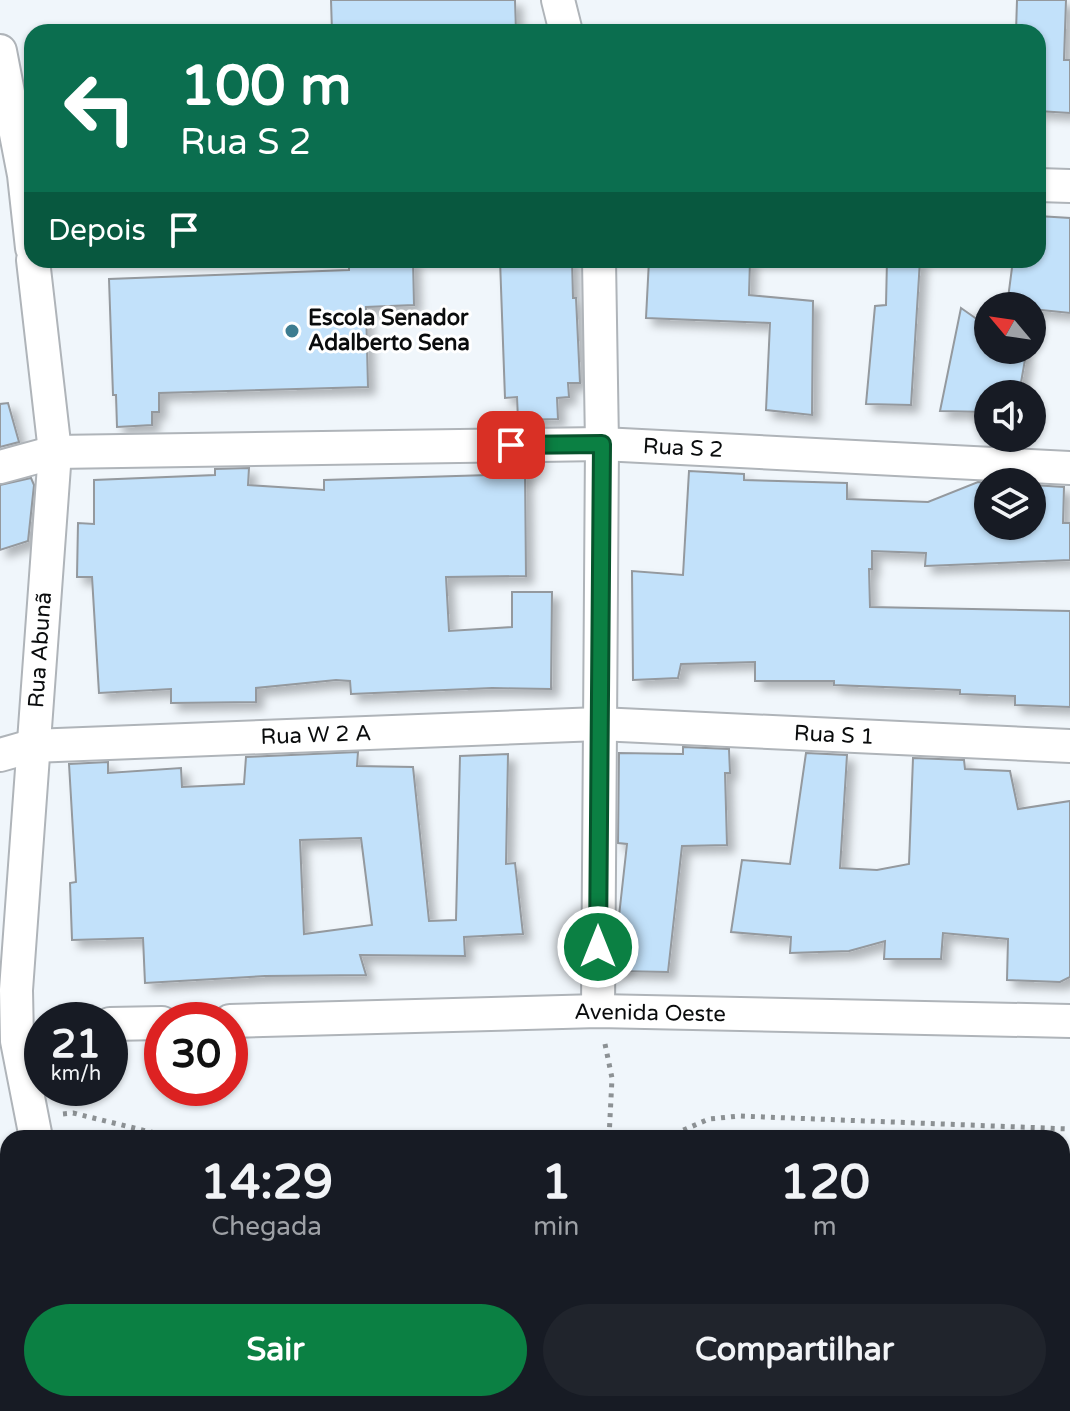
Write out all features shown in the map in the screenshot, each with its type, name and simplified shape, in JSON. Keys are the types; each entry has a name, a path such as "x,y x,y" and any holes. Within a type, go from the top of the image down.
{"street":[{"path":"558,0 564,24"},
{"path":"0,51 12,178 24,220"},
{"path":"1046,185 1070,186"},
{"name":"Rua Abunã","path":"20,1041 16,990 55,452 34,268"},
{"path":"598,1011 602,444 599,268"},
{"name":"Rua S 2","path":"0,467 55,452 602,444 1070,468"},
{"name":"Rua W 2 A","path":"0,755 32,746 599,724"},
{"name":"Rua S 1","path":"599,724 1070,746"},
{"name":"Avenida Oeste","path":"248,1021 598,1011 1070,1021"},
{"path":"20,1041 34,1128"}],"path":[{"path":"598,1011 612,1078 609,1130"},
{"path":"34,1128 73,1113 142,1130"},
{"path":"684,1130 709,1119 739,1116 1070,1129"}],"building":[{"path":"331,0 515,0 516,24 332,24"},
{"path":"1017,0 1066,0 1064,60 1070,60 1070,113 1046,112 1046,24 1016,24"},
{"path":"1046,216 1070,218 1070,313 1046,310 1046,292 1009,292 1012,268 1046,268"},
{"path":"413,268 414,305 366,307 368,387 159,393 159,412 152,412 152,425 117,427 109,279"},
{"path":"500,268 572,268 580,383 568,383 569,397 557,398 558,419 518,420 517,397 505,398"},
{"path":"649,268 750,268 749,295 813,301 812,415 766,410 770,323 646,318"},
{"path":"887,268 920,268 911,405 866,404 875,306 886,305"},
{"path":"961,308 974,317 974,364 1024,364 1021,380 974,380 974,412 940,411"},
{"path":"8,403 19,442 0,447 0,404"},
{"path":"249,468 248,485 324,490 324,480 525,471 526,576 446,577 449,631 512,627 512,592 552,592 551,689 492,688 351,694 350,681 336,680 256,688 256,702 171,703 171,689 99,693 92,577 77,577 78,523 94,524 94,480 215,475 215,469"},
{"path":"689,471 744,474 744,480 847,483 847,499 928,502 974,484 974,540 1046,540 1046,486 1064,487 1063,523 1070,523 1070,560 925,566 926,553 872,551 870,607 1070,611 1070,707 1015,705 1015,696 960,694 960,690 834,685 834,681 755,681 755,662 681,664 678,678 633,680 632,571 683,575"},
{"path":"31,478 34,485 28,541 0,550 0,485"},
{"path":"683,747 729,749 730,773 725,773 727,845 682,846 668,972 617,971 618,925 627,844 618,843 619,753 683,754"},
{"path":"358,752 357,766 413,767 429,921 456,920 460,756 508,754 506,864 515,863 523,934 464,937 465,956 360,955 366,975 265,976 145,983 143,938 72,940 70,883 76,882 69,764 108,762 108,773 181,768 182,787 244,784 246,757","holes":["361,838 372,925 304,934 300,840"]},
{"path":"806,753 847,755 840,868 877,870 909,864 913,758 964,760 965,769 1010,771 1018,809 1070,801 1070,977 1060,982 1007,980 1008,939 943,933 941,959 884,959 885,941 849,951 790,953 791,937 731,932 742,860 790,864"}],"place":[{"name":"Escola Senador Adalberto Sena","path":"292,331"}],"route":[{"path":"511,445 602,444 598,947"}]}
